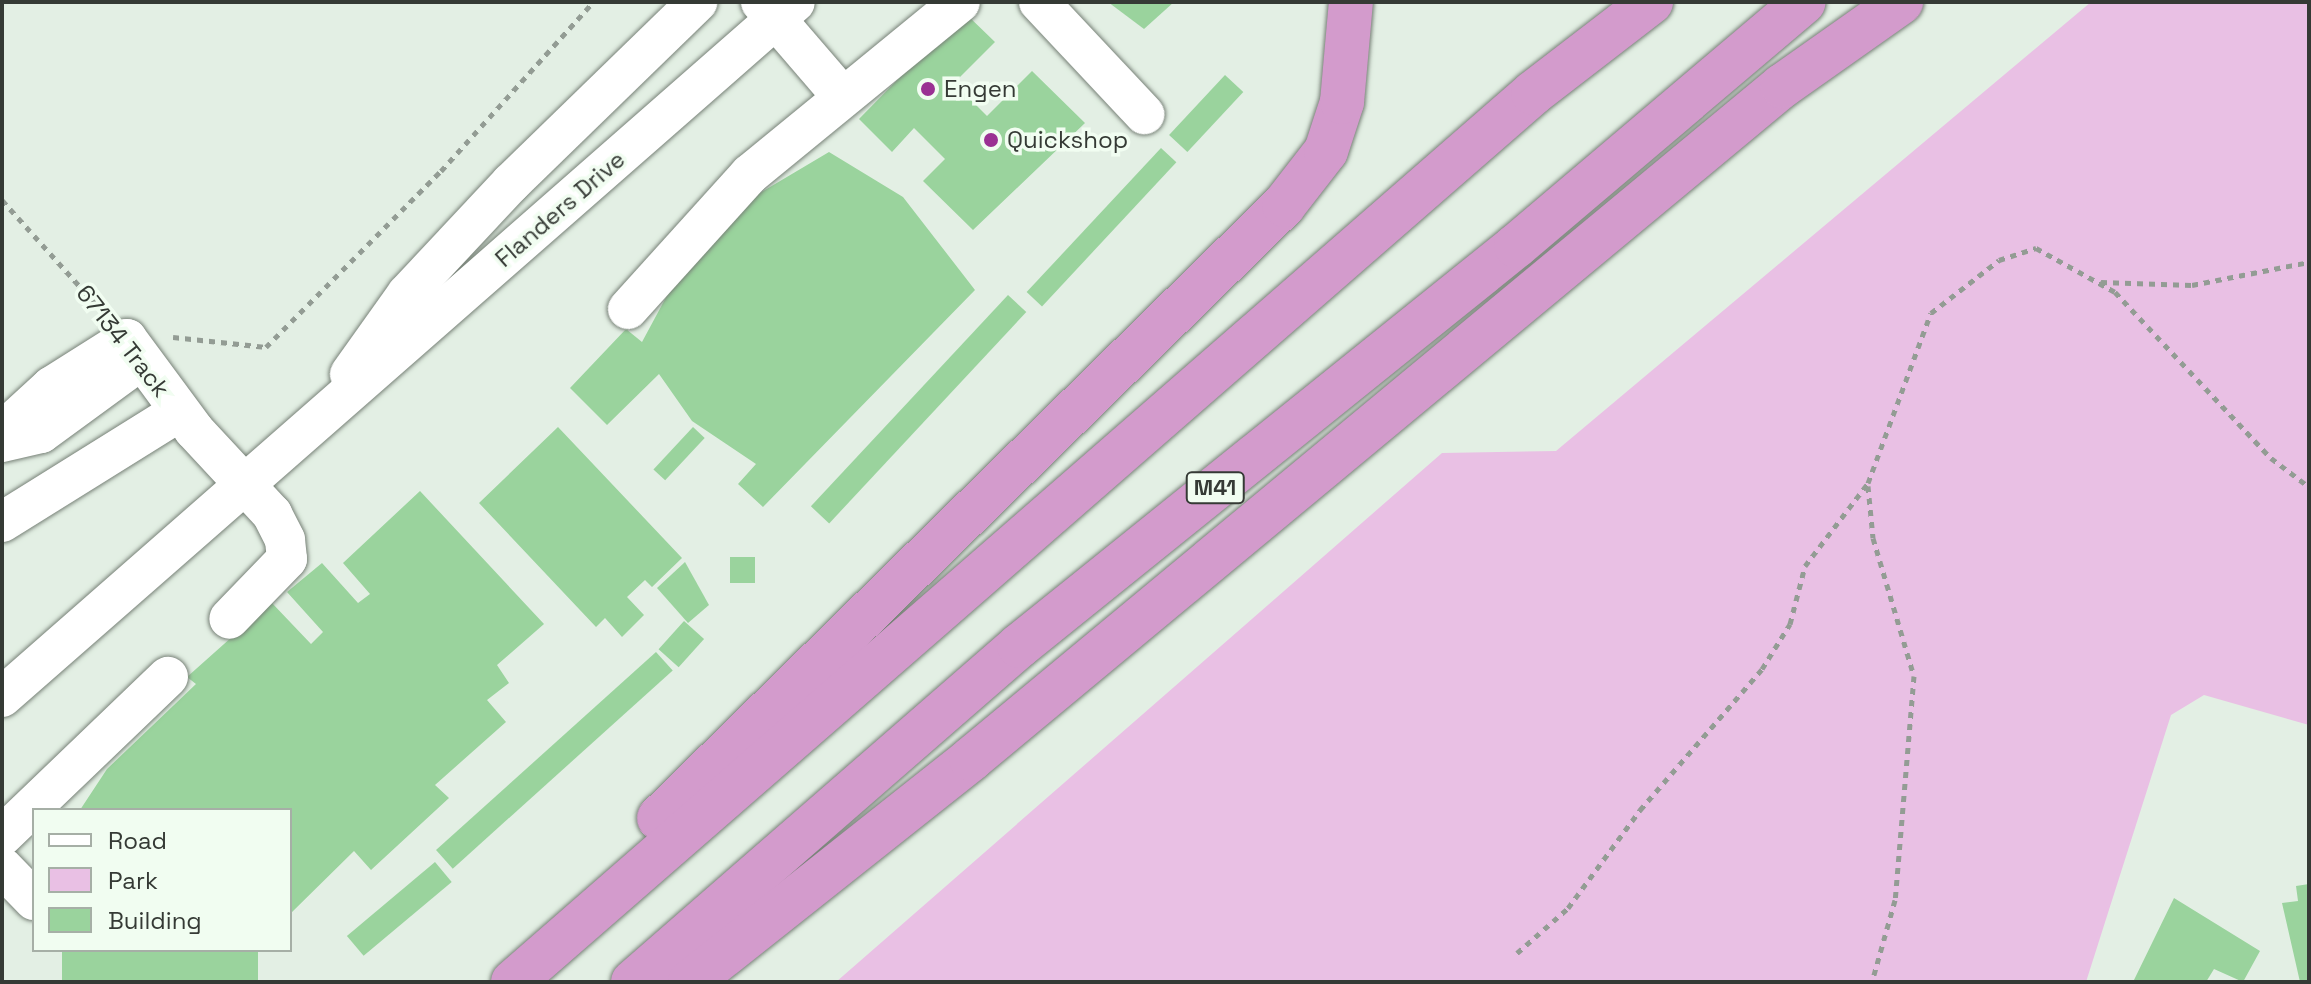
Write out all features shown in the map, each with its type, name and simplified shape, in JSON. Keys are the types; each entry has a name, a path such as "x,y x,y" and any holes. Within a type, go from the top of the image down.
{"highway":[{"path":"492,982 1284,205 1326,151 1342,102 1351,2"},
{"path":"513,982 1533,93 1651,2"},
{"name":"M41","path":"633,982 1019,646 1516,246 1804,2"},
{"path":"690,982 971,759 1782,86 1901,2"}],"street":[{"name":"Flanders Drive","path":"322,413 407,294 601,90 697,2"},
{"path":"628,309 750,174 841,95 960,2"},
{"path":"1039,2 1144,114"},
{"path":"777,7 841,95"},
{"name":"Flanders Drive","path":"2,697 777,7"},
{"name":"67134 Track","path":"134,349 179,412 272,514 289,551 229,619"},
{"path":"2,432 51,387 134,349"},
{"path":"2,442 41,433 134,349"},
{"path":"2,522 179,412"},
{"path":"2,836 168,677"},
{"path":"2,867 32,898"}],"path":[{"path":"134,349 266,347 441,171 593,2"},
{"name":"67134 Track","path":"2,200 134,349"},
{"path":"1517,953 1568,908 1640,810 1762,669 1790,624 1805,566 1868,483 1921,331 1949,296 2015,251 2036,248 2096,281 2152,326 2271,458 2309,487"},
{"path":"2096,281 2192,285 2309,262"},
{"path":"1868,483 1873,538 1914,676 1895,900 1872,982"}],"green space":[{"path":"2091,2 2309,2 2309,725 2204,695 2171,715 2086,982 836,982 1442,453 1556,451"}],"building":[{"path":"1108,2 1174,2 1144,29"},
{"path":"964,12 995,42 954,83 987,116 1032,71 1085,123 973,230 923,181 945,159 914,128 892,152 859,119"},
{"path":"1225,75 1243,92 1187,152 1169,135"},
{"path":"1161,148 1176,162 1042,306 1027,292"},
{"path":"829,152 903,197 975,290 763,507 738,484 756,464 692,421 659,374 607,425 570,388 626,329 642,342 670,290 758,194"},
{"path":"1008,295 1026,312 829,523 811,506"},
{"path":"558,427 682,558 652,587 645,580 627,597 644,615 622,637 605,618 596,627 479,503"},
{"path":"693,427 705,438 665,480 653,469"},
{"path":"420,491 544,624 497,665 509,683 487,700 506,722 435,785 449,798 371,870 354,851 292,912 292,808 81,808 107,769 196,684 187,677 271,602 311,644 323,632 287,592 322,563 358,603 370,594 343,563"},
{"path":"730,557 755,557 755,583 730,583"},
{"path":"685,562 709,605 688,623 657,588"},
{"path":"684,621 704,639 679,667 659,649"},
{"path":"656,652 673,671 453,869 436,850"},
{"path":"435,862 452,882 364,956 347,936"},
{"path":"2309,884 2309,982 2300,982 2282,903 2298,901 2296,886"},
{"path":"2174,898 2260,951 2243,982 2214,969 2206,982 2133,982"},
{"path":"62,952 258,952 258,982 62,982"}],"place":[{"name":"Engen","path":"928,89"},
{"name":"Quickshop","path":"991,140"}]}
